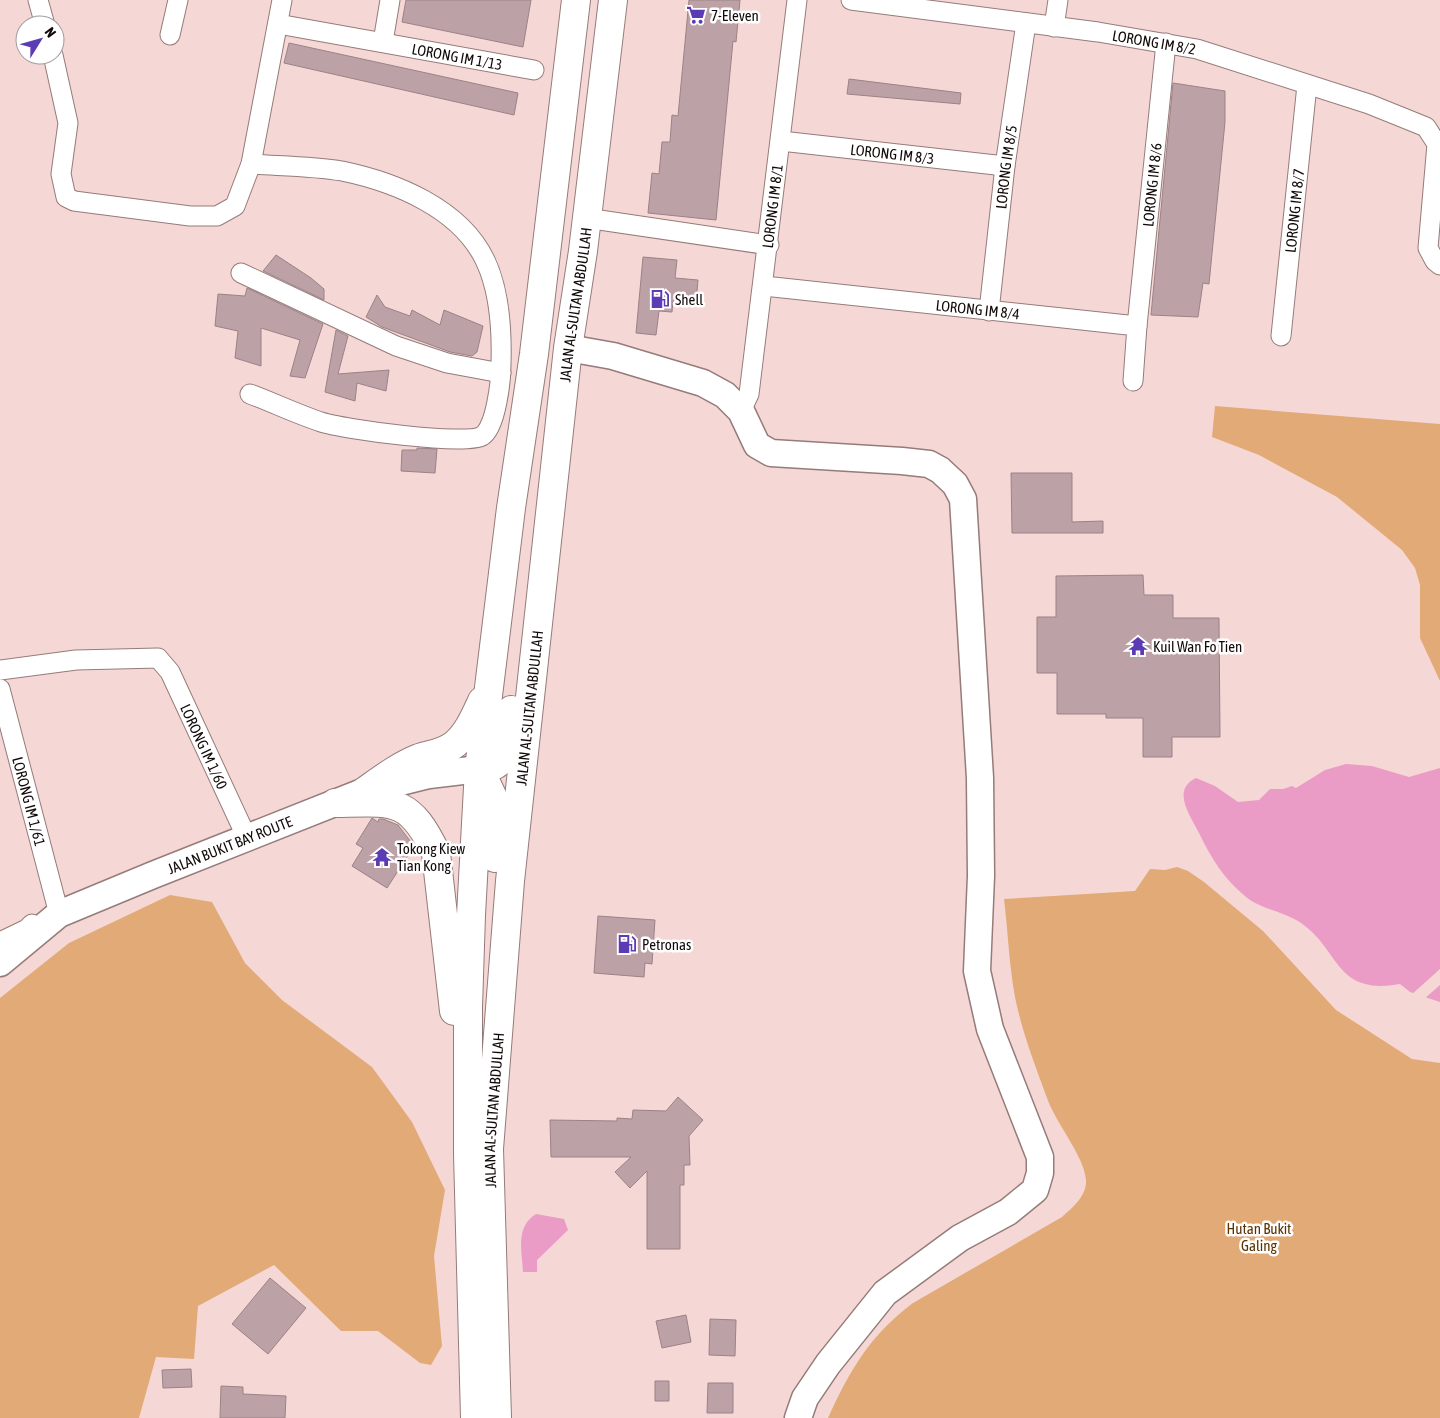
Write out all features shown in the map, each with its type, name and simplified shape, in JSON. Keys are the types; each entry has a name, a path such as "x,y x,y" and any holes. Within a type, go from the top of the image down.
{"main road":[{"name":"JALAN AL-SULTAN ABDULLAH","path":"493,1415 479,1152 568,348 613,0"},
{"path":"479,1152 488,943 498,808 479,769 511,508 534,354 576,4"},
{"path":"479,769 494,766 502,759 507,739 531,535 544,452 568,348"},
{"path":"365,791 394,770 419,758 446,751 456,743 468,729 488,689"},
{"path":"335,803 382,803 397,806 416,816 436,853 479,1152"}],"street":[{"path":"38,0 42,15"},
{"path":"170,35 178,0"},
{"path":"56,65 64,96 68,123 60,174 66,197 74,201 190,216 217,216 235,206 251,164 282,0"},
{"path":"383,42 390,0"},
{"name":"LORONG IM 8/1","path":"741,411 749,394 764,286 797,0"},
{"name":"LORONG IM 8/2","path":"850,0 1166,43 1236,61 1369,104 1426,126 1437,144 1428,248 1437,263"},
{"path":"1054,27 1058,0"},
{"name":"LORONG IM 8/5","path":"989,311 1005,166 1026,23"},
{"name":"LORONG IM 1/13","path":"278,24 534,70"},
{"name":"LORONG IM 8/6","path":"1136,326 1166,43"},
{"name":"LORONG IM 8/7","path":"1280,336 1307,85"},
{"name":"LORONG IM 8/3","path":"780,141 1005,166"},
{"path":"250,394 321,422 345,428 442,438 472,438 482,436 492,425 501,373 502,348 497,301 484,259 470,238 446,215 390,183 340,171 251,164"},
{"path":"586,218 768,245"},
{"path":"241,273 396,346 447,363 501,373"},
{"name":"LORONG IM 8/4","path":"764,286 1136,326"},
{"path":"1133,381 1136,326"},
{"path":"502,348 534,354"},
{"path":"568,348 613,356 703,383 725,394 741,411 757,445 770,453 929,464 940,470 955,484 963,499 980,778 981,876 977,971 990,1029 1040,1157 1040,1174 1036,1190 1008,1212 960,1238 885,1293 828,1364 805,1398 798,1418"},
{"name":"LORONG IM 1/60","path":"0,670 76,660 158,658 170,672 247,838"},
{"name":"LORONG IM 1/61","path":"0,689 57,908"},
{"name":"JALAN BUKIT BAY ROUTE","path":"0,963 57,908 247,838 365,791 429,774 479,769"},
{"path":"0,942 27,929 57,908"}],"green space":[{"path":"1215,406 1440,424 1440,681 1420,638 1420,585 1415,568 1402,550 1337,497 1259,455 1212,437"},
{"name":"Hutan Bukit Galing","path":"1177,867 1188,871 1204,882 1263,931 1336,1010 1412,1059 1440,1063 1440,1418 828,1418 853,1369 863,1354 898,1315 913,1303 1062,1217 1078,1201 1086,1186 1084,1170 1051,1108 1021,1023 1013,985 1004,899 1135,891 1150,869 1165,870"},
{"path":"170,895 212,902 245,963 282,1000 372,1067 412,1122 445,1190 434,1256 442,1346 431,1365 420,1363 378,1331 341,1331 274,1265 198,1306 194,1359 156,1357 139,1418 0,1418 0,998 69,943"}],"shaded area":[{"path":"1346,764 1372,766 1409,777 1440,768 1440,1002 1410,992 1400,984 1378,986 1362,983 1340,967 1323,944 1298,921 1246,897 1231,883 1213,859 1191,819 1185,803 1185,789 1196,778 1215,786 1238,802 1259,800 1270,789 1283,789 1292,786 1296,788 1325,770"},
{"path":"536,1214 564,1219 568,1230 537,1260 537,1272 523,1272 522,1233 529,1219"}],"pier":[{"path":"1440,969 1440,985 1424,999 1411,995"}],"building":[{"path":"406,0 531,0 523,47 402,22"},
{"path":"689,0 740,0 736,42 733,41 716,220 648,213 652,173 659,174 662,142 670,142 672,115 678,116"},
{"path":"289,43 518,93 514,115 284,63"},
{"path":"849,79 961,93 960,104 847,94"},
{"path":"1173,83 1225,91 1225,122 1209,284 1203,283 1198,317 1151,315"},
{"path":"276,255 324,289 324,300 263,271"},
{"path":"643,257 677,260 675,278 698,280 696,303 673,301 672,312 659,311 656,335 636,333"},
{"path":"247,288 323,324 305,378 290,376 300,340 261,328 261,366 235,358 238,331 215,326 218,294 245,296"},
{"path":"377,295 385,307 410,316 412,310 440,325 444,310 483,326 477,352 472,356 450,352 382,327 366,317"},
{"path":"336,330 348,336 338,374 389,370 386,391 357,383 355,401 325,392"},
{"path":"417,448 437,449 435,473 401,471 402,450 417,450"},
{"path":"1011,473 1072,473 1072,522 1103,521 1103,533 1012,533"},
{"name":"Kuil Wan Fo Tien","path":"1143,575 1144,595 1173,595 1173,618 1219,618 1220,737 1172,737 1172,757 1143,757 1143,718 1106,718 1106,714 1057,714 1057,673 1037,673 1037,617 1056,617 1056,576"},
{"name":"Tokong Kiew Tian Kong","path":"372,818 378,822 379,819 383,819 398,825 414,846 387,888 352,866 363,848 356,844"},
{"path":"598,916 655,920 652,964 645,963 644,977 594,973"},
{"path":"678,1097 703,1120 689,1136 690,1165 684,1165 684,1185 680,1185 680,1249 647,1249 647,1171 630,1188 615,1172 631,1157 551,1157 550,1120 617,1121 617,1118 632,1119 633,1110 666,1111"},
{"path":"270,1278 306,1308 268,1354 232,1324"},
{"path":"686,1315 691,1342 662,1348 656,1321"},
{"path":"710,1319 736,1320 735,1356 709,1355"},
{"path":"191,1369 192,1387 163,1388 162,1370"},
{"path":"655,1381 669,1381 669,1401 655,1401"},
{"path":"708,1383 733,1383 733,1413 707,1413"},
{"path":"221,1386 243,1387 243,1394 286,1396 285,1418 220,1418"}],"place":[{"name":"7-Eleven","path":"696,15"},
{"name":"Shell","path":"660,299"},
{"name":"Kuil Wan Fo Tien","path":"1138,646"},
{"name":"Tokong Kiew Tian Kong","path":"382,857"},
{"name":"Petronas","path":"627,944"}]}
